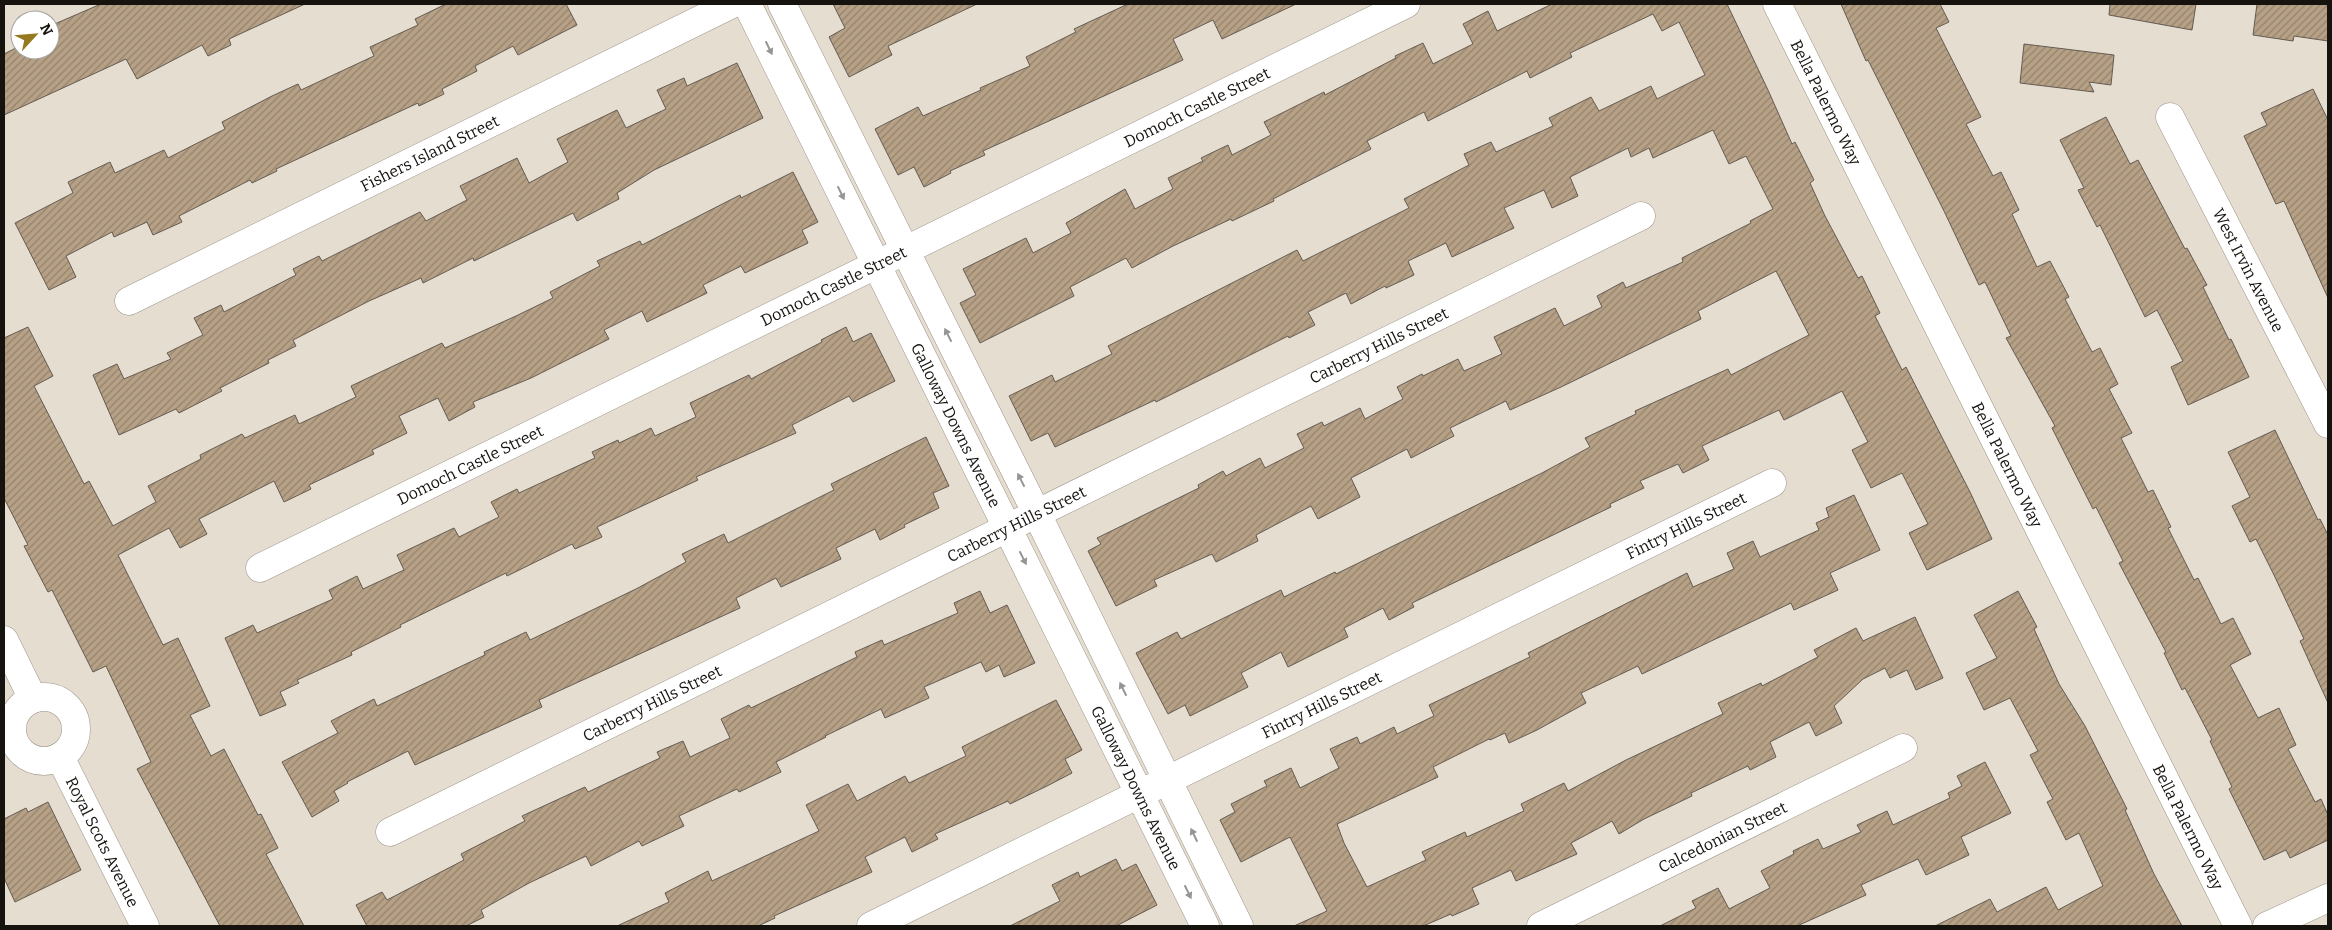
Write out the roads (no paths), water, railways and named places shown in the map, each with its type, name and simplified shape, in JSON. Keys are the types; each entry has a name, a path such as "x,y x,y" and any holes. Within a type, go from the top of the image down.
{"street":[{"name":"Fishers Island Street","path":"128,302 732,4"},
{"name":"Galloway Downs Avenue","path":"748,4 875,263 1141,793 1205,926"},
{"name":"Galloway Downs Avenue","path":"782,4 1037,514 1239,926"},
{"name":"Domoch Castle Street","path":"260,568 875,263 1406,4"},
{"name":"Bella Palermo Way","path":"1777,4 2238,926"},
{"name":"West Irvin Avenue","path":"2170,117 2328,424"},
{"name":"Carberry Hills Street","path":"390,832 1641,216"},
{"name":"Fintry Hills Street","path":"871,926 1772,483"},
{"path":"4,640 33,699"},
{"name":"Royal Scots Avenue","path":"49,698 64,704 75,721 74,742 60,758 51,761 41,761 10,750 14,719 18,710 33,699 49,698"},
{"name":"Calcedonian Street","path":"1541,926 1903,748"},
{"name":"Royal Scots Avenue","path":"60,758 145,926"},
{"path":"2267,926 2328,898"}]}
